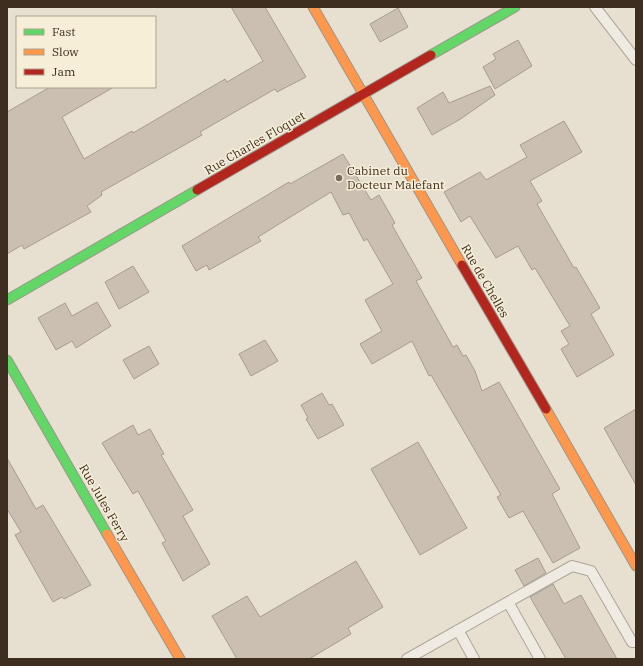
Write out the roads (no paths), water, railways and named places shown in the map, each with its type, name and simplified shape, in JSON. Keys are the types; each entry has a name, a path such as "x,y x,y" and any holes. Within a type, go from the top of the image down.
{"street":[{"name":"Rue de Chelles","path":"313,7 636,566"},
{"name":"Rue Charles Floquet","path":"7,300 515,7"},
{"name":"Rue Jules Ferry","path":"7,360 180,659"}],"lane":[{"path":"595,7 636,60"},
{"path":"407,659 572,566 591,571 632,642 636,642"},
{"path":"508,602 540,659"},
{"path":"458,630 474,659"}],"place":[{"name":"Cabinet du Docteur Malefant","path":"339,178"}]}
